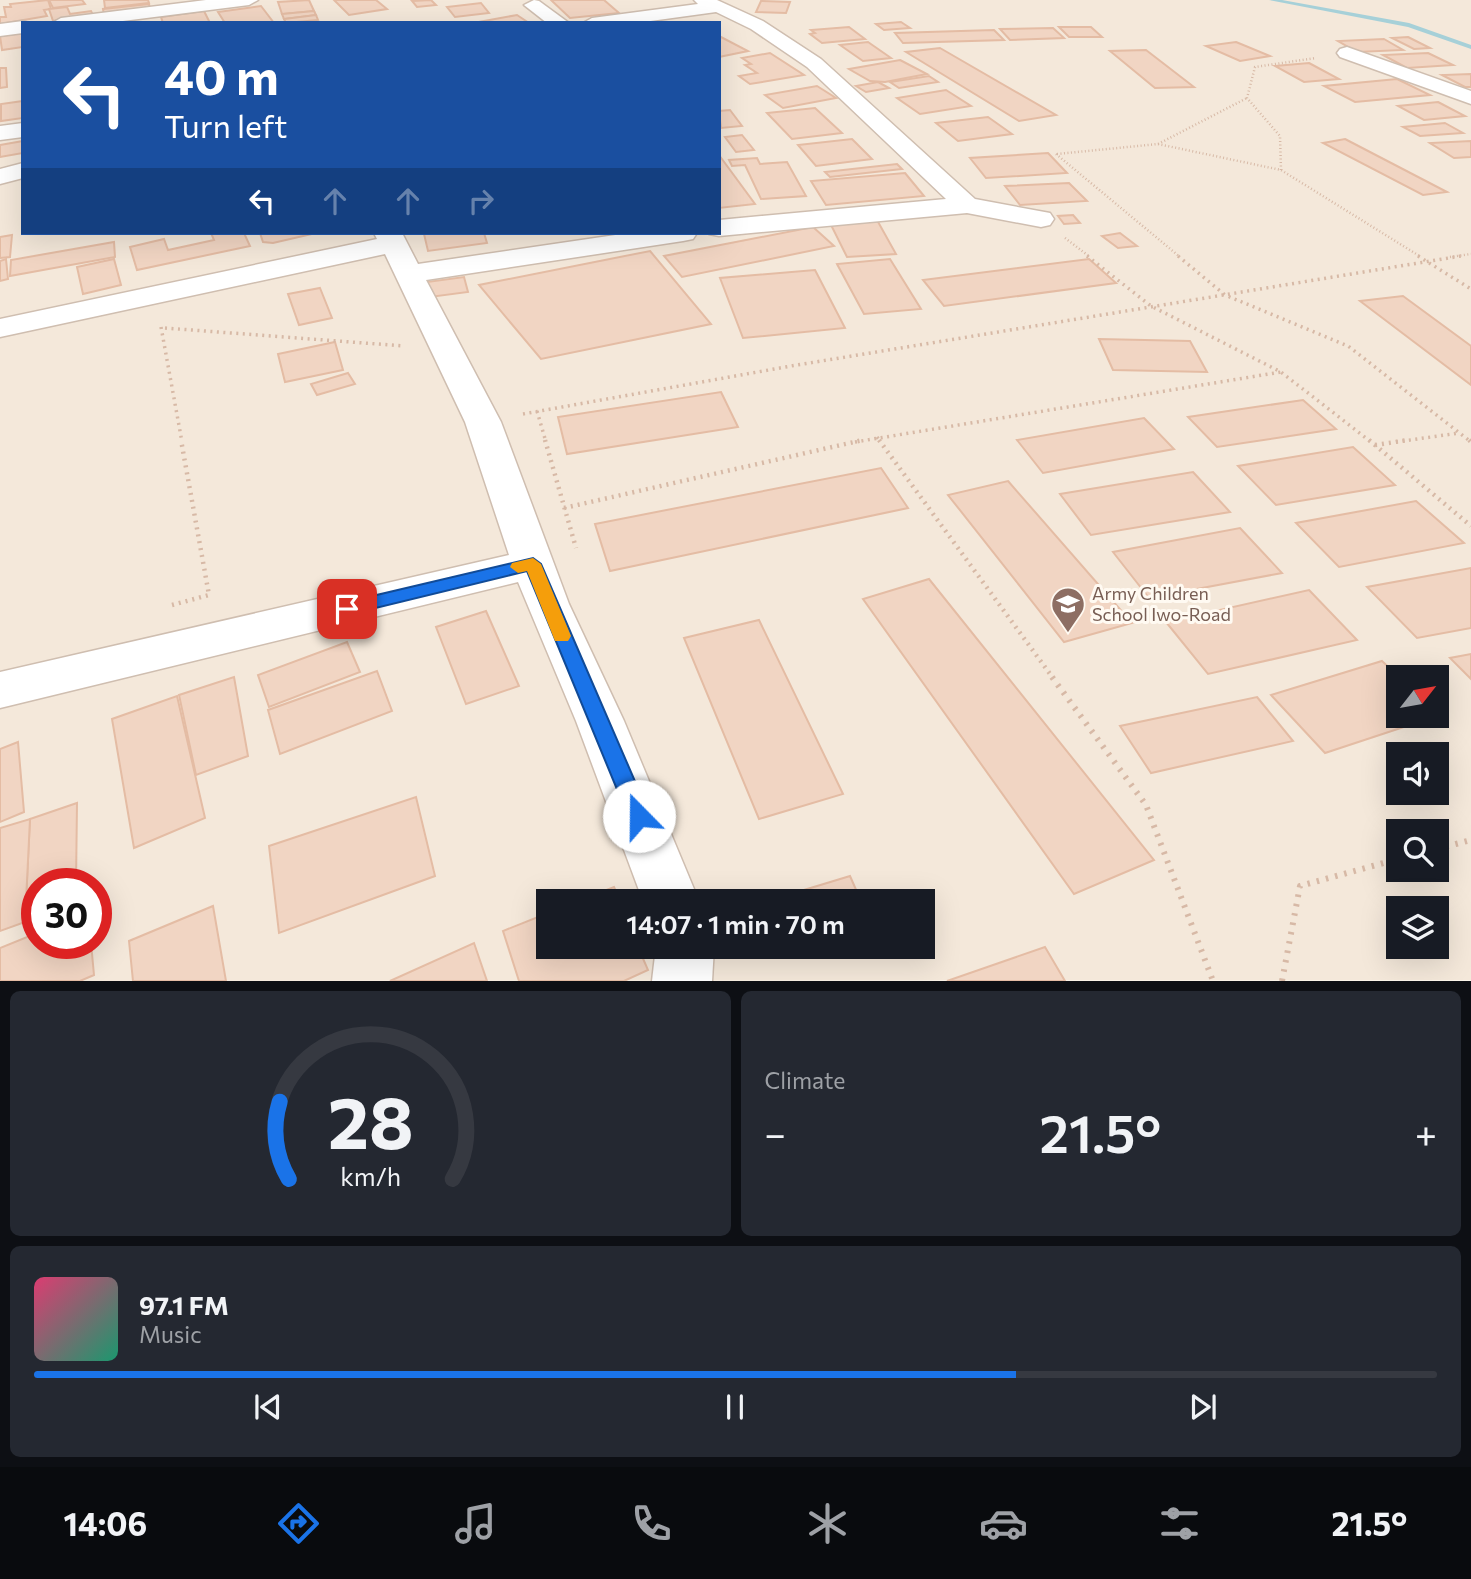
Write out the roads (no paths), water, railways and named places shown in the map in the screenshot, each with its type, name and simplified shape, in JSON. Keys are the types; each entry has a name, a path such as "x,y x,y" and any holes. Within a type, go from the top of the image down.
{"street":[{"path":"77,21 249,0"},
{"path":"604,21 710,3 757,25 814,63 967,205"},
{"path":"533,5 557,21"},
{"path":"0,30 21,27"},
{"path":"1347,53 1471,98"},
{"path":"0,133 21,130"},
{"path":"0,177 21,171"},
{"path":"721,228 967,205 1041,219"},
{"path":"0,328 397,250 649,235"},
{"path":"397,250 483,422 547,604 600,721 666,889"},
{"path":"0,690 533,564"},
{"path":"682,981 684,959"}],"waterway":[{"path":"1272,0 1409,25 1471,47"}],"place":[{"name":"Army Children School Iwo-Road","path":"1068,634"}]}
